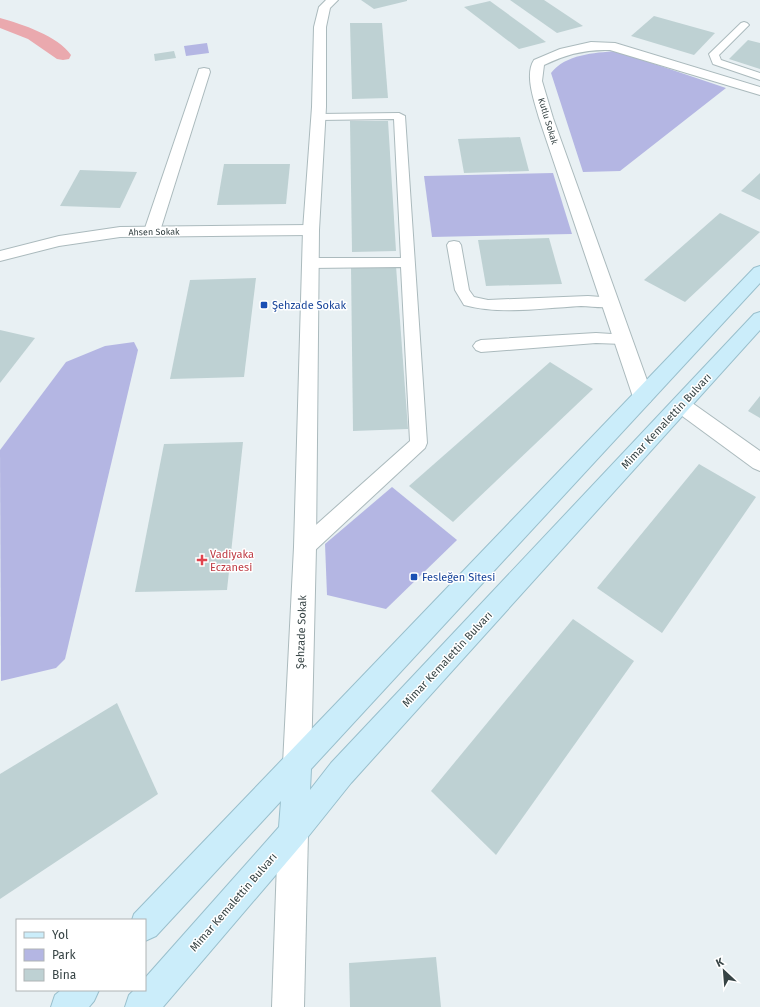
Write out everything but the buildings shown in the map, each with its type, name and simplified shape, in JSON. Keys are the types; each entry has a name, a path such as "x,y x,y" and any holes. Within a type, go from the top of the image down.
{"main road":[{"path":"146,923 760,272"},
{"name":"Mimar Kemalettin Bulvarı","path":"141,1007 293,833 341,774 760,318"},
{"path":"293,833 296,764"},
{"path":"67,1007 82,991"}],"street":[{"name":"Şehzade Sokak","path":"296,764 305,547 311,230 319,117 320,27 325,7 332,0"},
{"name":"Kutlu Sokak","path":"643,396 546,118 536,82 538,63 578,47 593,45 611,46 760,91"},
{"path":"152,231 204,72"},
{"name":"Ahsen Sokak","path":"0,256 59,241 120,232 311,230"},
{"path":"681,405 760,462"},
{"path":"288,1007 293,833"}],"lane":[{"path":"744,25 714,54 717,62 760,77"},
{"path":"305,547 419,443 399,116 319,117"},
{"path":"454,245 462,290 469,302 488,305 610,302"},
{"path":"310,263 408,262"},
{"path":"481,346 596,338 623,339"}],"green space":[{"path":"207,43 209,53 186,56 184,46"},
{"path":"616,51 726,88 620,171 583,172 551,73 564,62 572,58"},
{"path":"553,173 572,234 432,237 424,176"},
{"path":"134,342 138,350 65,659 56,668 1,681 0,450 66,362 105,346"},
{"path":"392,487 457,540 386,609 327,595 325,544"}],"waterway":[{"path":"0,23 17,28 33,36 63,55"}],"place":[{"name":"Şehzade Sokak","path":"264,305"},
{"name":"Vadiyaka Eczanesi","path":"202,560"},
{"name":"Fesleğen Sitesi","path":"414,577"}]}
